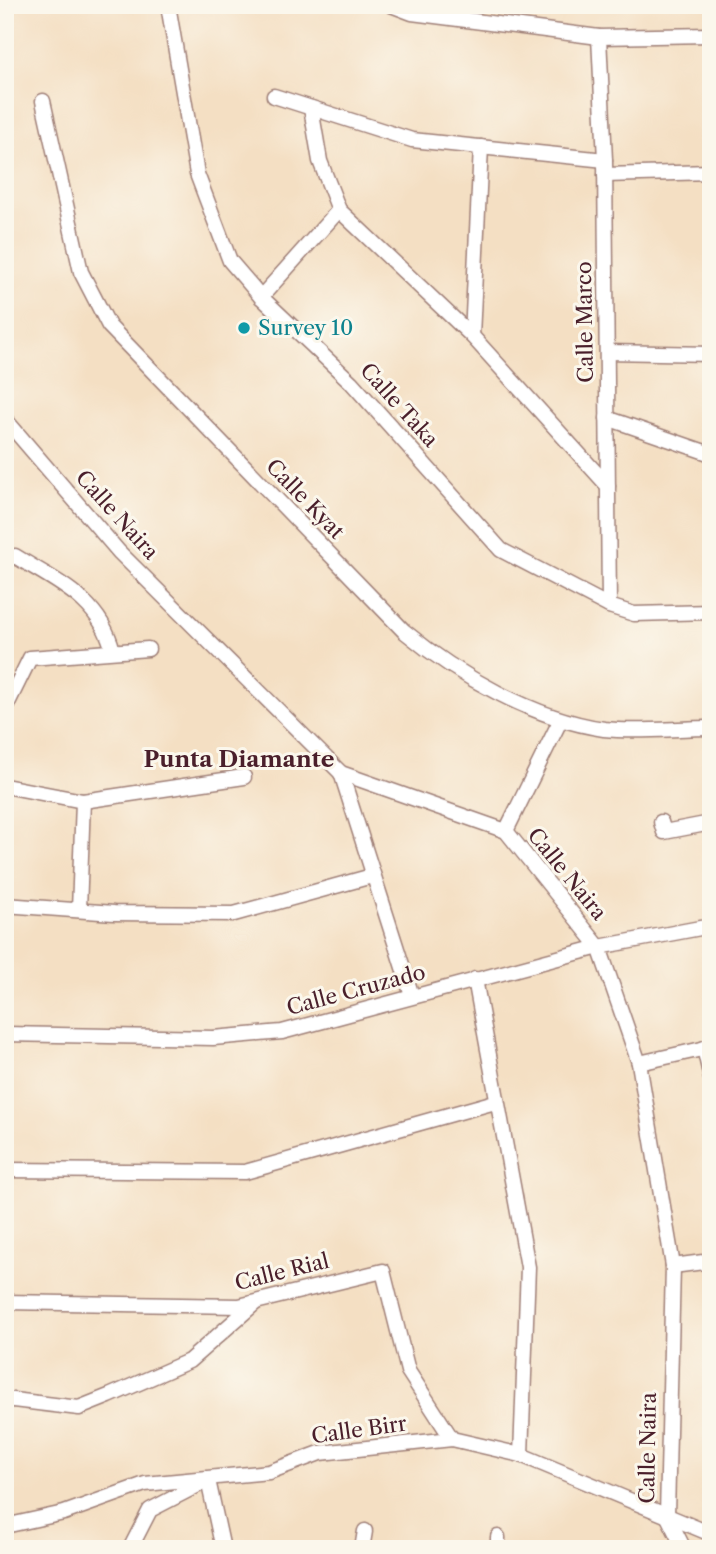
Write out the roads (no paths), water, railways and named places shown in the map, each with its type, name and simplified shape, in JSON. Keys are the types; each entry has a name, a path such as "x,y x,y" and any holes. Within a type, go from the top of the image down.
{"street":[{"name":"Calle Taka","path":"168,5 197,174 230,261 261,298 351,382 501,550 609,606 634,614 711,611"},
{"path":"391,5 412,13 599,37 711,35"},
{"name":"Calle Marco","path":"599,37 605,167 609,606"},
{"path":"274,96 412,140 481,147 605,167 711,172"},
{"name":"Calle Kyat","path":"43,102 81,272 109,326 404,631 441,662 560,720 606,729 711,728"},
{"path":"311,108 320,161 339,210 472,336 608,486"},
{"path":"472,336 481,147"},
{"path":"261,298 339,210"},
{"path":"607,352 711,354"},
{"path":"607,418 711,454"},
{"name":"Calle Naira","path":"5,419 119,552 341,773 506,831 599,947 639,1063 673,1266 667,1515 684,1549"},
{"path":"5,560 15,556 81,597 108,628 113,651"},
{"path":"5,709 30,658 148,649"},
{"path":"506,831 560,720"},
{"path":"341,773 412,996"},
{"path":"5,786 83,801 244,777"},
{"path":"79,910 83,801"},
{"path":"662,822 664,832 711,823"},
{"path":"5,905 234,914 372,876"},
{"name":"Calle Cruzado","path":"5,1034 213,1038 282,1032 599,947 711,926"},
{"path":"475,979 495,1102 528,1268 521,1455"},
{"path":"639,1063 707,1048 711,1078"},
{"path":"5,1170 245,1172 495,1102"},
{"path":"673,1266 711,1261"},
{"name":"Calle Rial","path":"5,1302 239,1306 383,1270 408,1371 452,1439"},
{"path":"5,1399 79,1408 189,1361 256,1302"},
{"name":"Calle Birr","path":"5,1526 64,1513 145,1485 269,1472 320,1453 452,1439 521,1455 711,1534"},
{"path":"130,1549 150,1510 208,1480 223,1549"},
{"path":"362,1549 365,1531"}],"place":[{"name":"Survey 10","path":"244,328"}],"district":[{"name":"Punta Diamante","path":"239,759"}]}
